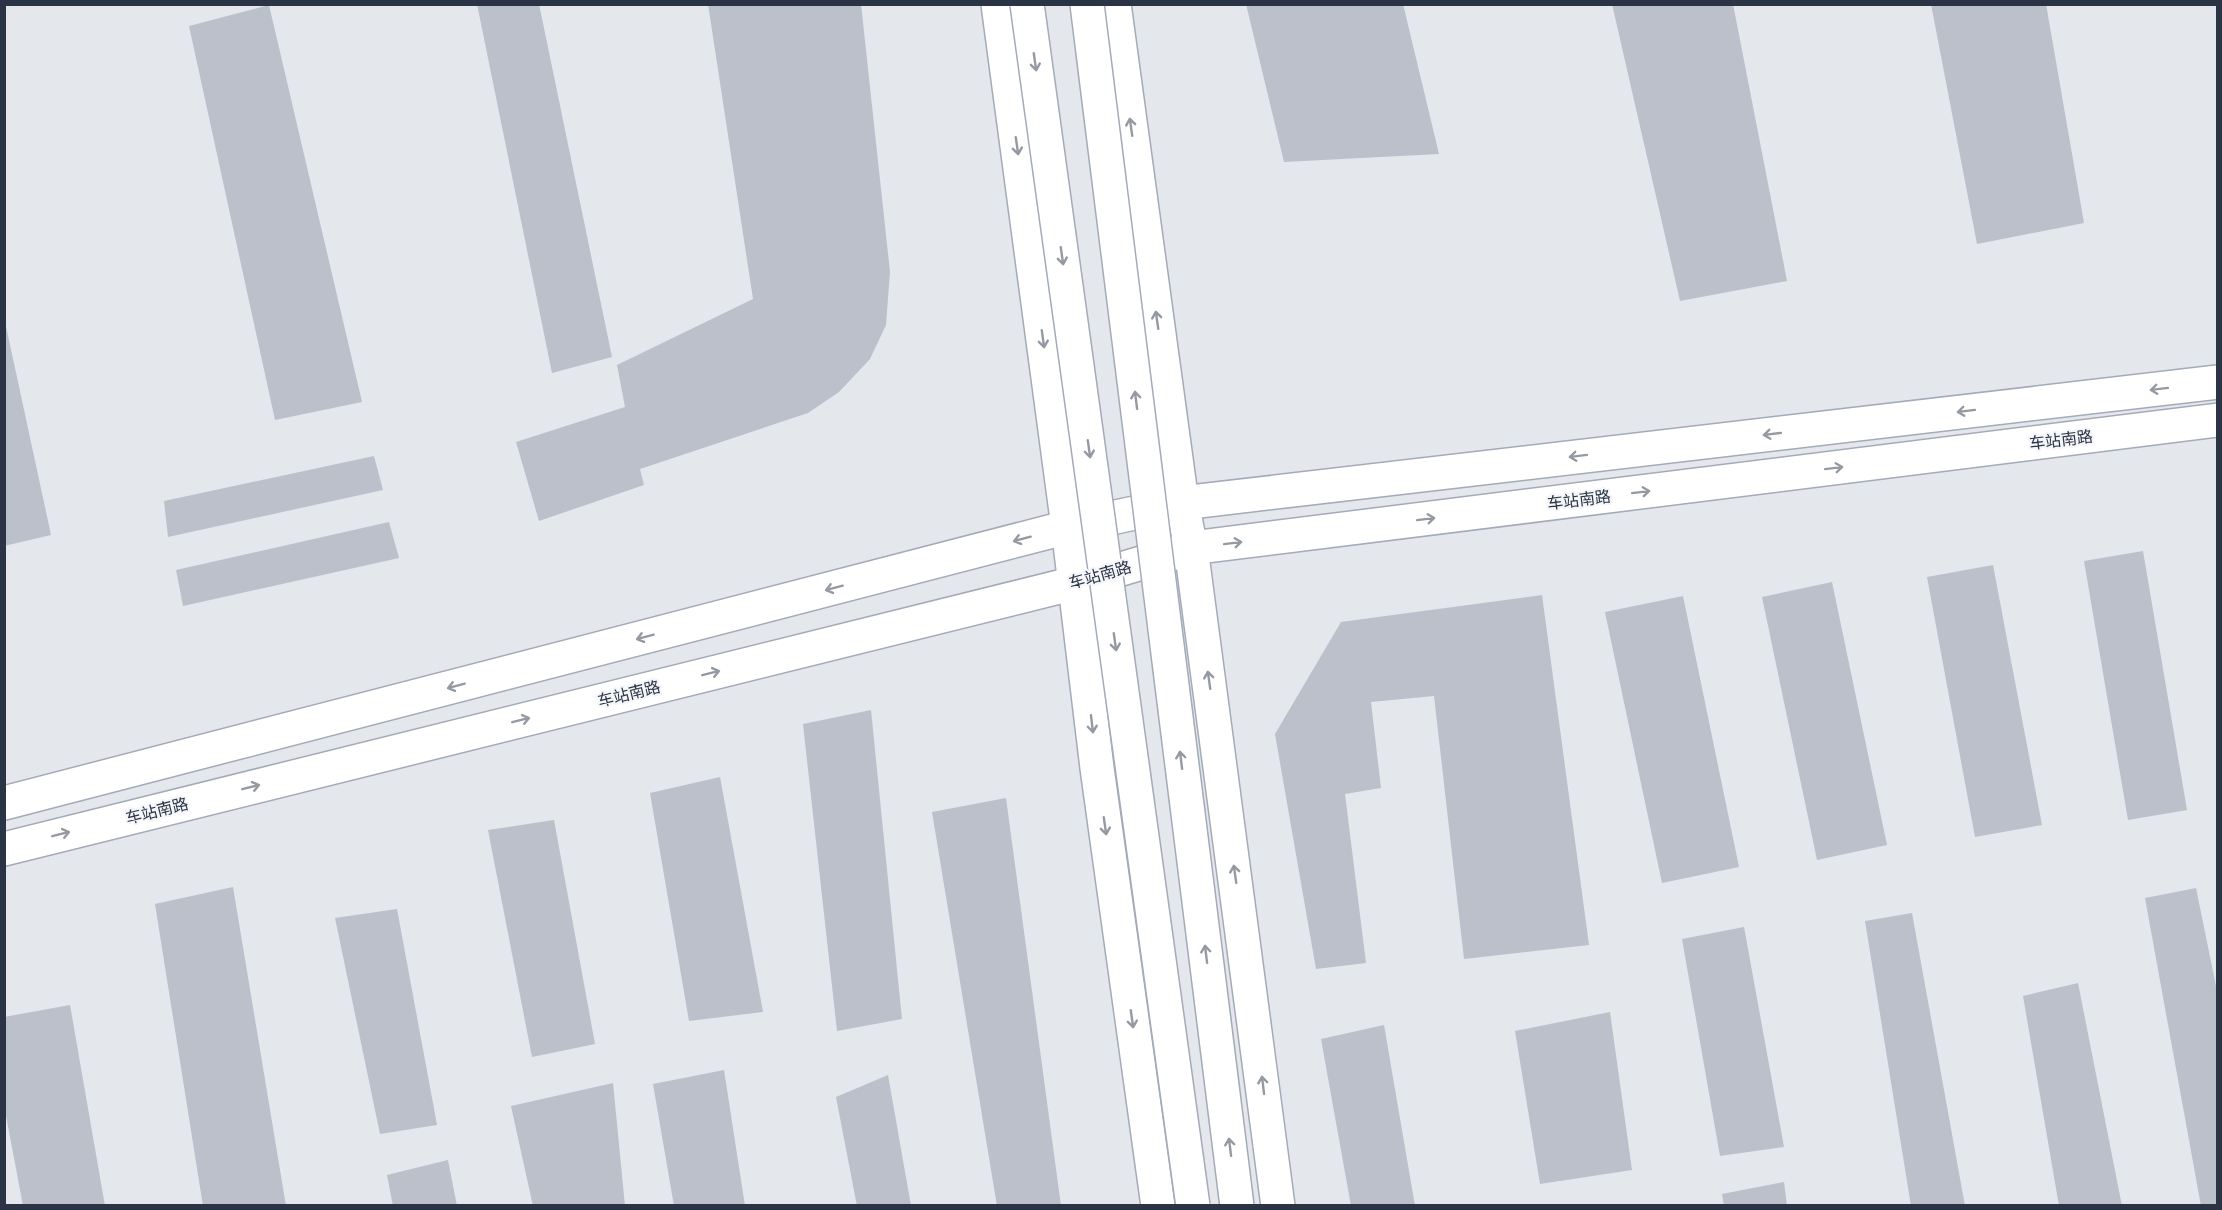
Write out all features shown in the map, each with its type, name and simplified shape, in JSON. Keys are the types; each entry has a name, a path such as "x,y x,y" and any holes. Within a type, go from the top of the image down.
{"main road":[{"path":"998,4 1068,527 1097,768 1158,1206"},
{"path":"1027,4 1193,1206"},
{"path":"1087,4 1237,1206"},
{"path":"1114,4 1182,502 1191,548 1278,1206"},
{"path":"4,803 1068,527 1182,502 2217,382"},
{"name":"车站南路","path":"4,849 1075,583 1191,548 2217,420"}],"building":[{"path":"477,4 539,4 612,357 552,373"},
{"path":"708,4 861,4 890,272 886,325 870,359 839,392 808,413 640,469 644,485 539,521 516,442 625,407 617,365 753,299"},
{"path":"1246,4 1403,4 1439,154 1284,162"},
{"path":"1612,4 1733,4 1787,281 1680,301"},
{"path":"1931,4 2046,4 2084,223 1977,244"},
{"path":"269,5 362,402 275,420 189,26"},
{"path":"4,317 51,535 4,546"},
{"path":"374,456 383,490 168,537 164,501"},
{"path":"389,522 399,558 183,606 176,570"},
{"path":"2143,551 2187,810 2128,820 2084,561"},
{"path":"1993,565 2042,825 1975,837 1927,577"},
{"path":"1832,582 1887,845 1817,860 1762,597"},
{"path":"1542,595 1589,945 1464,959 1434,696 1371,702 1381,788 1345,794 1366,963 1316,969 1275,734 1341,622"},
{"path":"1683,596 1739,867 1662,883 1605,612"},
{"path":"871,710 902,1019 837,1031 803,724"},
{"path":"720,777 763,1012 689,1021 650,793"},
{"path":"1006,798 1061,1206 997,1206 932,812"},
{"path":"554,820 595,1044 532,1057 488,830"},
{"path":"233,887 286,1206 203,1206 155,904"},
{"path":"2196,888 2218,996 2218,1206 2201,1206 2145,898"},
{"path":"397,909 437,1125 380,1134 335,918"},
{"path":"1912,913 1965,1206 1911,1206 1865,921"},
{"path":"1744,927 1784,1147 1720,1156 1682,939"},
{"path":"2078,983 2122,1206 2059,1206 2023,996"},
{"path":"70,1005 105,1206 23,1206 4,1105 4,1017"},
{"path":"1610,1012 1632,1170 1540,1184 1515,1031"},
{"path":"1384,1025 1415,1206 1351,1206 1321,1039"},
{"path":"724,1070 745,1206 674,1206 653,1084"},
{"path":"888,1075 911,1206 857,1206 836,1097"},
{"path":"613,1083 625,1206 533,1206 511,1106"},
{"path":"448,1160 457,1206 393,1206 387,1175"},
{"path":"1784,1182 1787,1206 1724,1206 1722,1194"}]}
